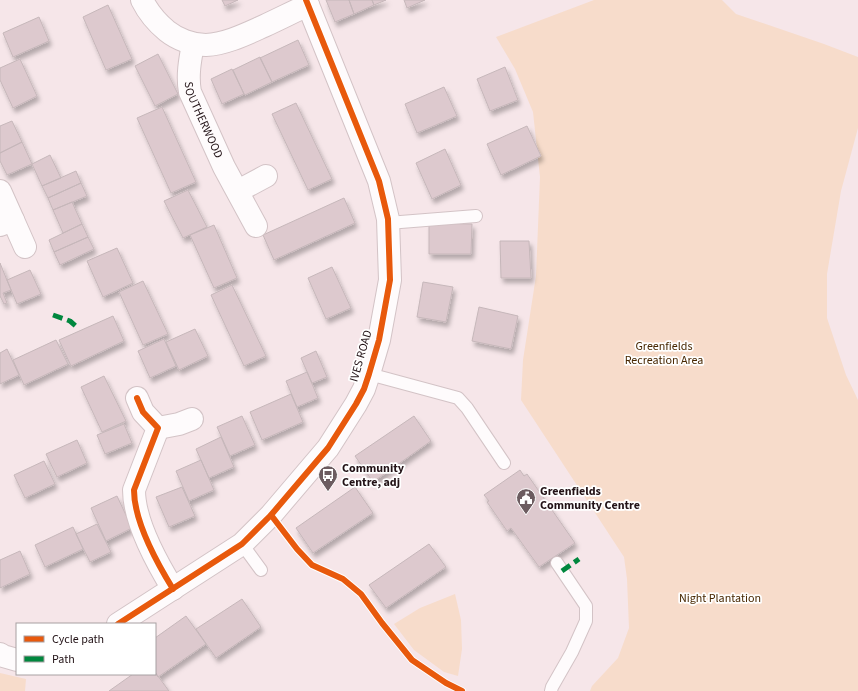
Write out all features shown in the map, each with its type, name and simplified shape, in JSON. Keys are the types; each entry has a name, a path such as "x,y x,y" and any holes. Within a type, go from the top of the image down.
{"street":[{"path":"142,0 145,7 158,24 174,37 192,44 206,45 224,42 250,32 307,3"},
{"name":"IVES ROAD","path":"120,623 242,544 271,515 328,448 356,404 364,389 369,374 379,340 390,280 388,223 379,181 307,3"},
{"name":"SOUTHERWOOD","path":"192,44 189,69 190,92 224,168 256,226"},
{"path":"238,191 266,176"},
{"path":"0,191 6,222 25,247"},
{"path":"137,398 144,412 158,428"},
{"path":"158,428 179,424 192,419"},
{"path":"158,428 134,490 134,499 140,523 157,562 173,589"},
{"path":"0,654 16,660"}],"lane":[{"path":"388,223 476,216"},
{"path":"369,374 458,398 467,408 504,463"},
{"path":"242,544 261,570"},
{"path":"551,691 572,652 586,621 586,606 556,563"}],"green space":[{"name":"Greenfields Recreation Area","path":"594,0 722,0 736,14 858,57 858,128 841,191 827,274 827,318 846,375 858,400 858,691 590,691 592,686 618,658 629,628 627,579 624,557 521,400 523,360 536,276 540,177 533,112 515,69 496,37"},
{"path":"455,594 461,620 462,649 458,676 444,672 414,650 394,624 420,608"},
{"path":"0,673 26,679 25,691 0,691"}],"building":[{"path":"222,0 238,0 225,6"},
{"path":"326,0 349,0 354,14 335,22"},
{"path":"349,0 372,0 374,5 354,14"},
{"path":"372,0 386,0 374,5"},
{"path":"404,0 425,0 407,8"},
{"path":"108,5 132,59 106,70 83,17"},
{"path":"39,17 49,41 13,57 3,33"},
{"path":"298,40 309,65 272,82 260,58"},
{"path":"158,54 178,94 155,106 135,66"},
{"path":"260,57 272,82 245,95 233,70"},
{"path":"20,59 37,96 13,108 0,80 0,68"},
{"path":"505,67 518,100 490,111 477,79"},
{"path":"232,69 244,94 222,104 211,79"},
{"path":"444,87 457,116 417,133 405,104"},
{"path":"296,103 332,179 308,190 272,114"},
{"path":"162,107 196,182 171,193 137,118"},
{"path":"12,121 22,142 0,153 0,126"},
{"path":"527,126 541,156 501,175 487,144"},
{"path":"22,142 32,164 7,175 0,161 0,153"},
{"path":"445,149 461,185 432,199 416,163"},
{"path":"50,155 61,178 42,186 32,164"},
{"path":"76,171 81,183 48,198 42,186"},
{"path":"81,183 87,196 53,210 48,198"},
{"path":"188,190 207,227 183,238 164,201"},
{"path":"344,198 355,223 274,260 263,235"},
{"path":"72,202 82,224 63,233 53,210"},
{"path":"429,223 472,224 471,254 429,254"},
{"path":"82,224 88,237 54,252 49,240"},
{"path":"214,225 237,278 214,288 190,235"},
{"path":"88,237 94,249 60,265 54,252"},
{"path":"500,241 529,241 531,278 501,278"},
{"path":"117,248 133,283 103,297 87,261"},
{"path":"0,263 11,290 3,293 7,303 4,304 0,296"},
{"path":"332,267 351,308 326,319 308,278"},
{"path":"30,270 41,294 17,304 7,280"},
{"path":"143,281 168,334 143,345 119,292"},
{"path":"423,282 453,287 446,322 417,317"},
{"path":"232,285 266,356 244,366 211,295"},
{"path":"479,307 518,316 511,349 472,341"},
{"path":"113,316 124,341 71,366 59,340"},
{"path":"195,329 208,356 179,370 166,342"},
{"path":"164,339 176,366 150,378 138,351"},
{"path":"56,340 68,364 24,385 13,360"},
{"path":"7,349 19,375 0,384 0,353"},
{"path":"316,351 327,377 312,383 301,358"},
{"path":"307,372 318,398 297,407 286,381"},
{"path":"104,376 126,421 102,432 81,387"},
{"path":"291,394 303,422 262,440 250,412"},
{"path":"242,416 255,445 230,456 217,427"},
{"path":"414,416 431,441 373,482 355,456"},
{"path":"124,424 132,443 105,454 97,435"},
{"path":"221,437 234,467 209,478 196,449"},
{"path":"77,440 87,463 57,477 46,454"},
{"path":"201,460 214,490 189,501 176,471"},
{"path":"44,461 55,484 25,498 14,475"},
{"name":"Greenfields Community Centre","path":"520,470 524,476 527,474 575,543 539,567 511,528 507,531 487,502 489,501 484,495"},
{"path":"182,487 195,516 169,527 156,497"},
{"path":"355,487 373,513 313,553 296,528"},
{"path":"117,496 132,528 106,541 91,508"},
{"path":"97,524 111,552 90,562 76,534"},
{"path":"73,527 83,549 45,567 35,545"},
{"path":"429,544 446,567 386,608 369,585"},
{"path":"20,551 30,574 0,588 0,560"},
{"path":"242,599 261,627 216,658 196,629"},
{"path":"186,616 206,644 158,677 156,674 156,637"},
{"path":"156,673 169,691 109,691 132,675 156,675"}],"marked path":[{"path":"53,315 70,321 77,327"},
{"path":"562,571 579,559"}],"cycle path":[{"path":"120,623 242,544 271,515 328,448 356,404 364,389 369,374 379,340 390,280 388,219 379,181 306,0"},
{"path":"137,398 143,412 158,428 134,490 135,502 142,528 160,567 173,589"},
{"path":"271,515 297,549 312,565 343,579 361,594 412,660 446,683 462,691"}],"place":[{"name":"Community Centre, adj","path":"328,492"},
{"name":"Greenfields Community Centre","path":"526,515"}],"park label":[{"name":"Night Plantation","path":"720,598"}]}
